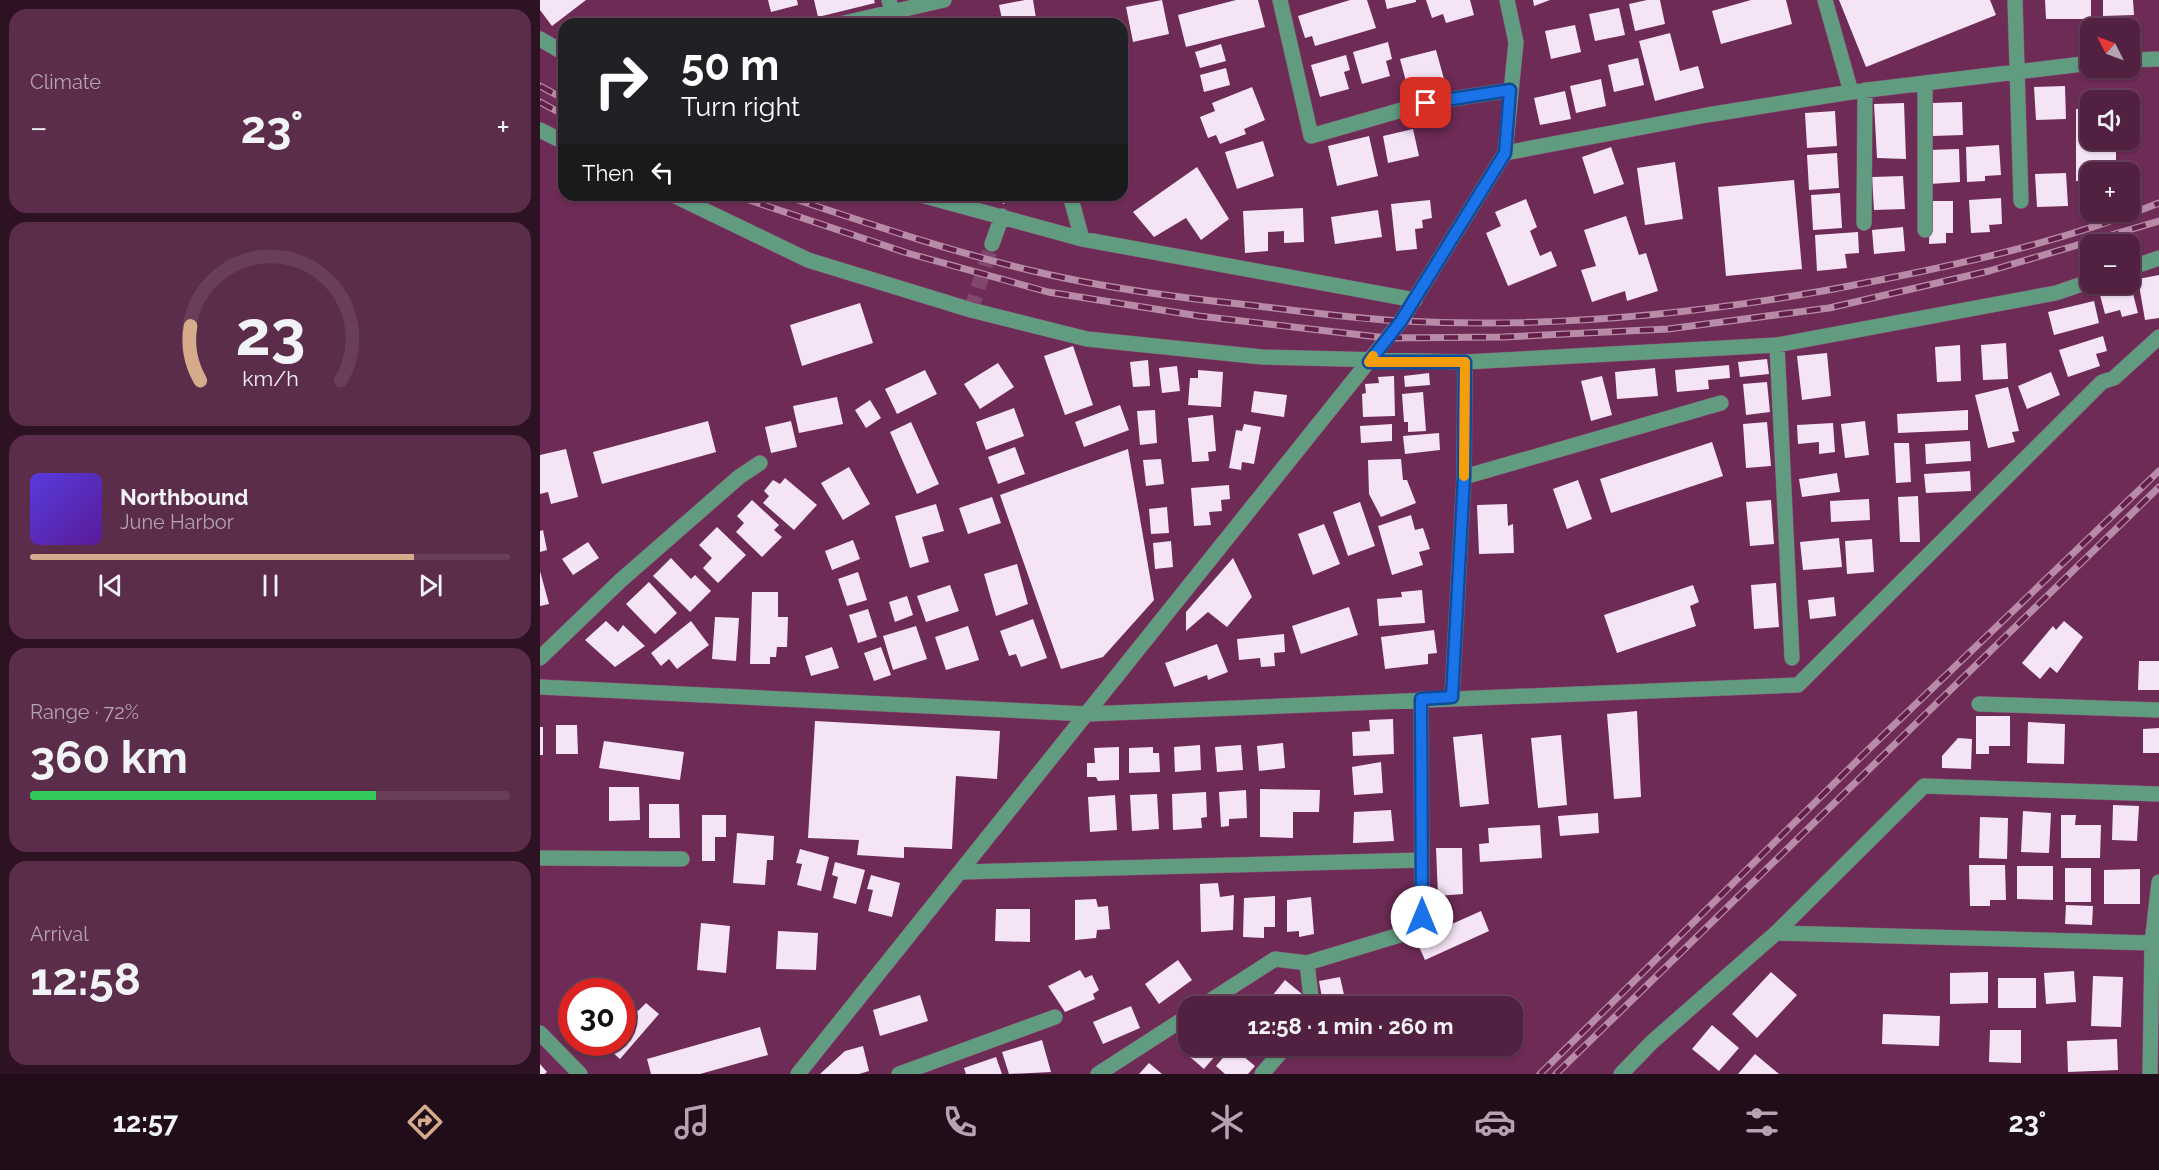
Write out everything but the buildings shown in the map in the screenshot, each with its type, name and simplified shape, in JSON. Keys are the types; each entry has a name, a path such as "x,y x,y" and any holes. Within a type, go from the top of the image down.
{"street":[{"path":"866,18 944,0"},
{"path":"1280,0 1311,136 1426,103 1510,90"},
{"path":"798,1074 1369,362 1415,300 1505,153 1516,42 1507,0"},
{"path":"1825,0 1858,91 1864,223"},
{"path":"2015,0 2021,201"},
{"path":"540,39 558,50"},
{"path":"2140,60 2159,59"},
{"path":"1505,153 1707,115 1858,91 2080,64"},
{"path":"1925,83 1925,230"},
{"path":"540,130 558,139"},
{"path":"686,201 808,260 971,310 1087,339 1262,357 1369,362 1465,362 1777,345 2056,293 2080,285"},
{"path":"944,201 1082,239 1415,300"},
{"path":"1072,201 1082,239"},
{"path":"992,244 1002,216"},
{"path":"2140,265 2159,258"},
{"path":"540,687 1087,714 1452,697 1798,685 2102,382 2114,378 2159,337"},
{"path":"1777,345 1792,658"},
{"path":"1452,697 1464,477 1465,362"},
{"path":"1464,477 1721,403"},
{"path":"540,658 620,581 739,477 760,464"},
{"path":"1218,996 1275,959 1307,963 1403,934 1422,917 1421,699"},
{"path":"1979,704 2159,710"},
{"path":"1621,1074 1652,1042 1776,933 1924,786 2159,794"},
{"path":"540,858 682,860"},
{"path":"962,872 1422,860"},
{"path":"2150,1074 2152,943 2159,882"},
{"path":"1776,933 2152,943"},
{"path":"1307,963 1311,996"},
{"path":"899,1074 1055,1017"},
{"path":"1098,1074 1178,1022"},
{"path":"540,1033 580,1074"},
{"path":"1262,1074 1277,1056"}],"tunnel":[{"path":"971,310 992,244"}],"railway":[{"path":"540,86 558,96"},
{"path":"540,102 558,112"},
{"path":"752,201 907,253 1048,292 1199,316 1387,338 1503,337 1668,329 1829,308 1989,271 2159,221"},
{"path":"801,201 980,257 1096,284 1172,296 1345,317 1463,323 1643,316 1821,291 1916,273 2022,248 2091,228 2159,203"},
{"path":"1540,1074 1871,747 2159,471"},
{"path":"1556,1074 2159,487"}],"slow traffic":[{"path":"1373,356 1369,362 1465,362 1464,476"}],"route":[{"path":"1422,917 1421,699 1452,697 1464,477 1465,362 1369,362 1401,321 1505,153 1510,90 1426,103"}]}
